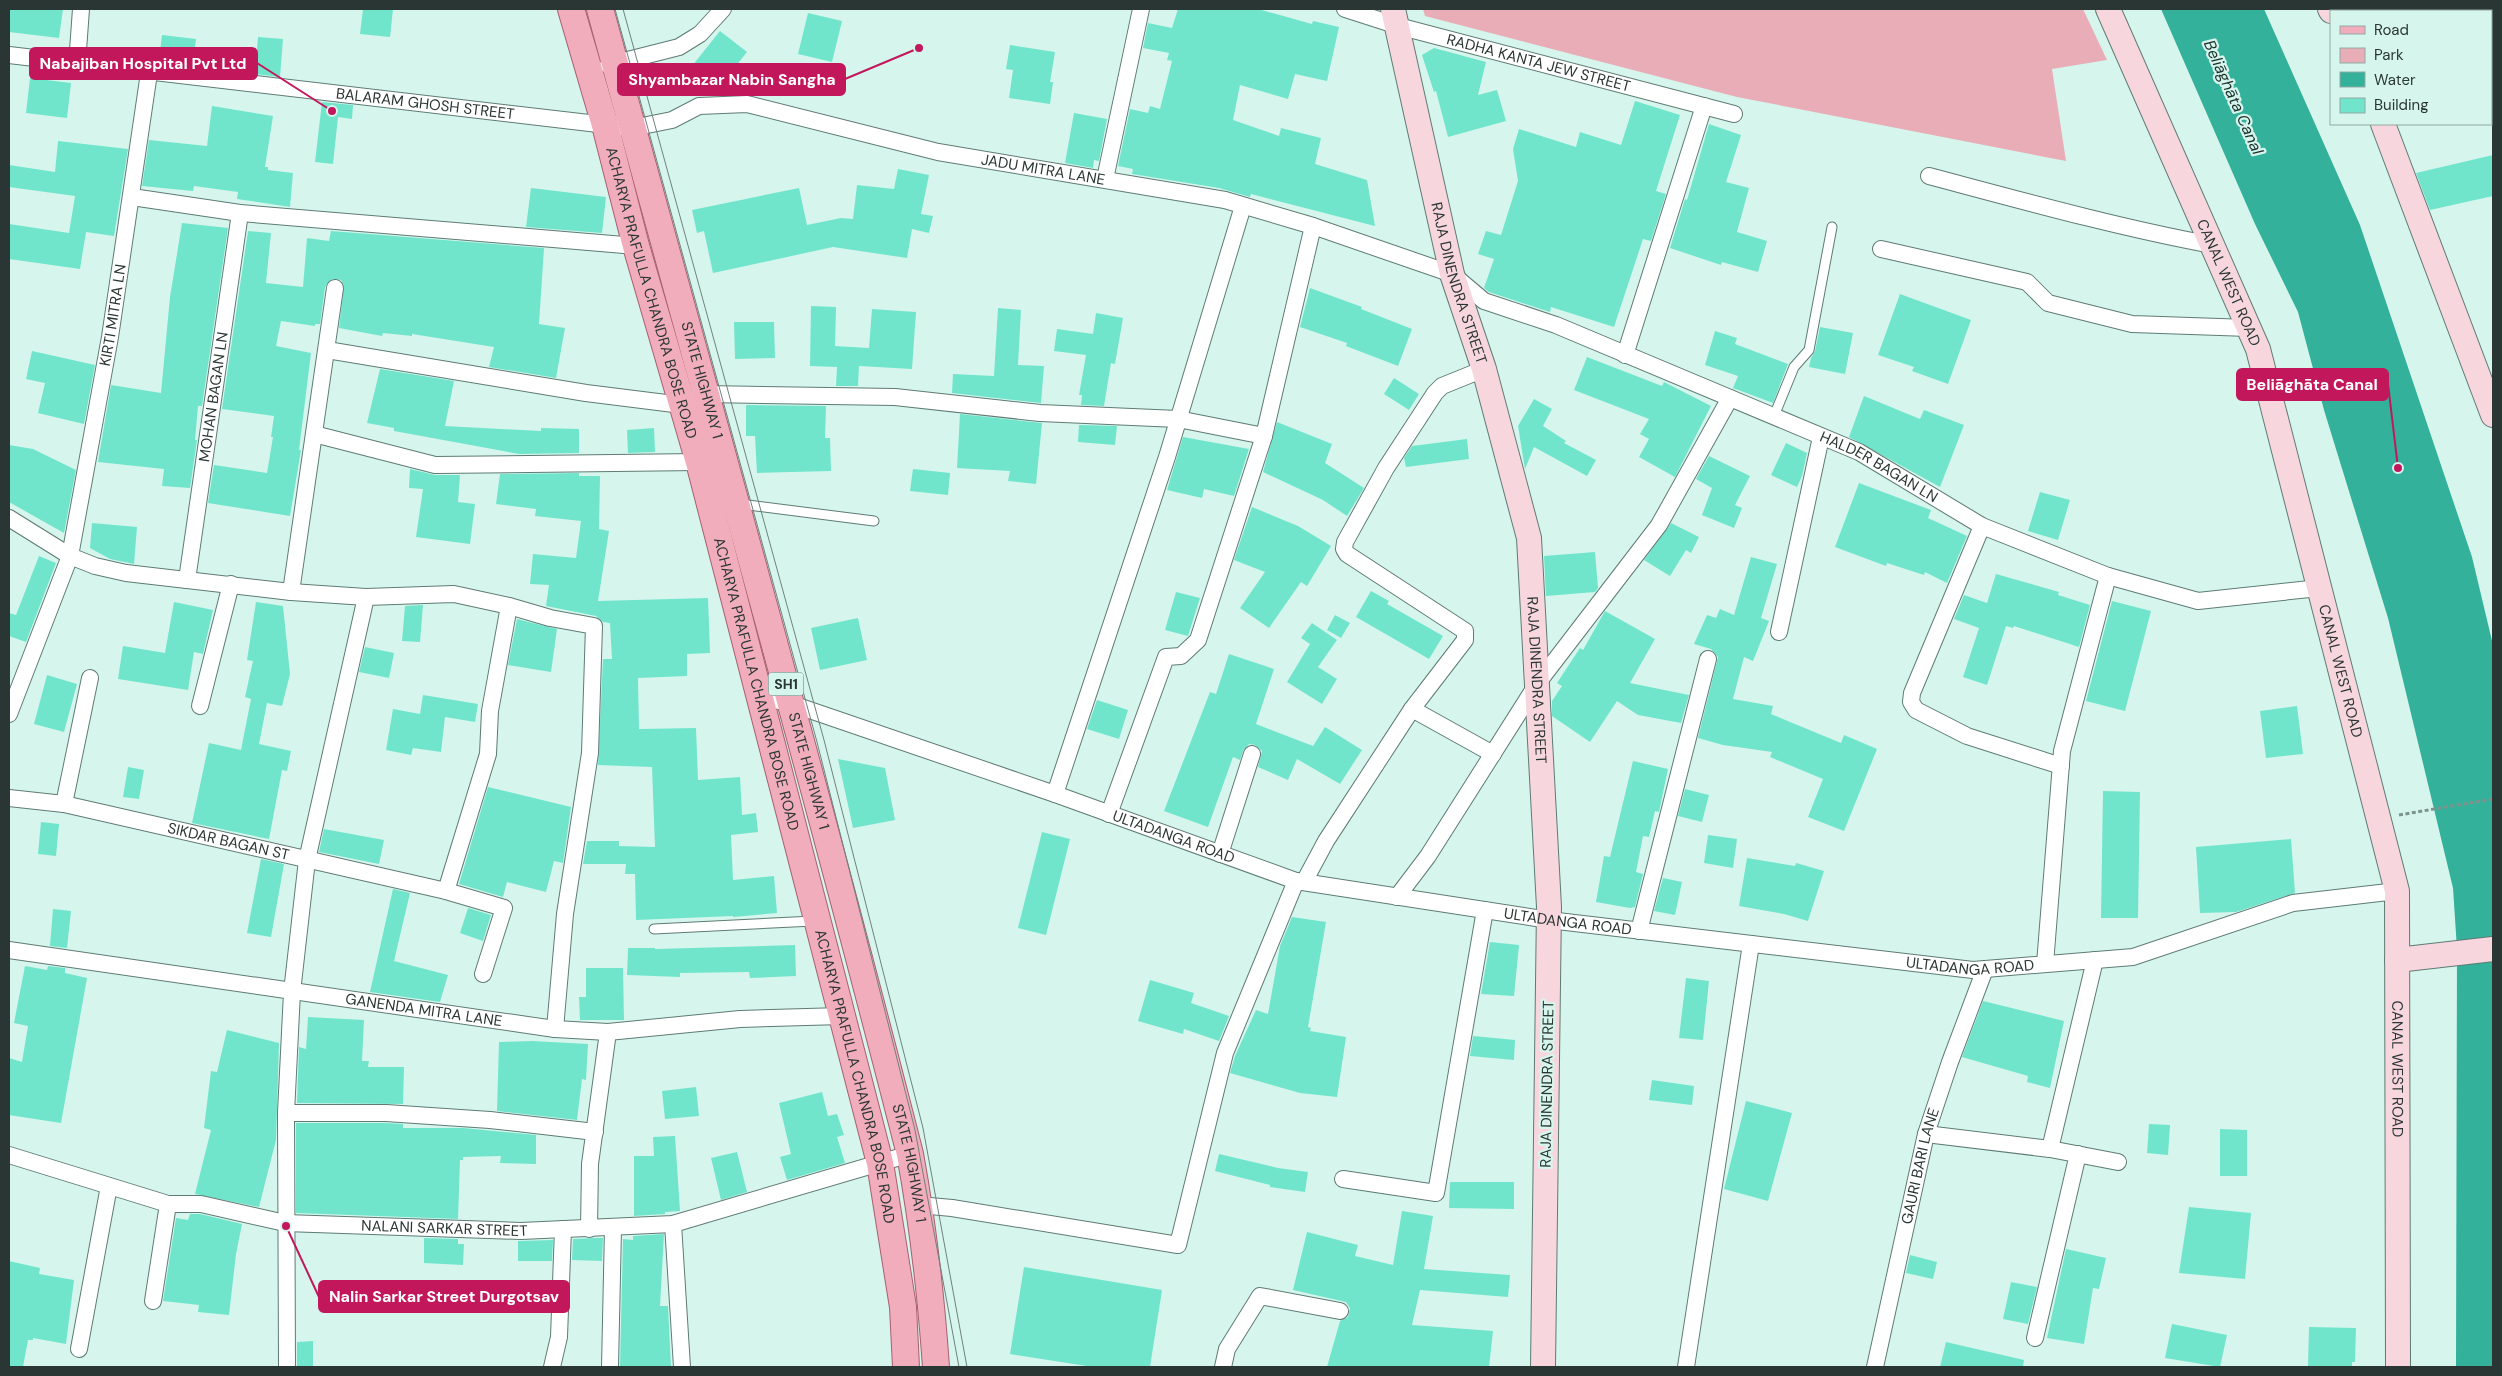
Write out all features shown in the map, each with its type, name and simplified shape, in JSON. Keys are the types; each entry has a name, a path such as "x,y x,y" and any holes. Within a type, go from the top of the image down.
{"main road":[{"name":"ACHARYA PRAFULLA CHANDRA BOSE ROAD","path":"571,9 605,125 636,246 699,462 880,1163 903,1307 906,1367"},
{"name":"STATE HIGHWAY 1","path":"600,9 792,704 910,1154 919,1205 931,1300 936,1367"},
{"name":"CANAL WEST ROAD","path":"2108,9 2258,348 2397,891 2404,959 2398,1367"},
{"name":"RAJA DINENDRA STREET","path":"1395,17 1452,274 1484,369 1529,538 1549,920 1543,1367"},
{"path":"2383,125 2493,415"},
{"path":"2404,959 2493,949"}],"street":[{"path":"77,64 81,9"},
{"path":"589,70 679,47 700,34 723,9"},
{"path":"1105,179 1141,9"},
{"name":"RADHA KANTA JEW STREET","path":"1345,9 1395,17 1734,114"},
{"name":"BALARAM GHOSH STREET","path":"9,55 149,73 632,128"},
{"name":"KIRTI MITRA LN","path":"9,714 70,556 110,337 149,73"},
{"name":"JADU MITRA LANE","path":"632,128 672,120 699,106 747,104 938,152 1105,179 1243,206 1313,226 1452,274"},
{"path":"1625,355 1704,106"},
{"path":"1929,176 2033,205 2162,236 2212,245"},
{"path":"132,197 240,213 636,246"},
{"path":"1055,794 1178,419 1243,206"},
{"name":"MOHAN BAGAN LN","path":"187,580 240,213"},
{"path":"1109,814 1166,657 1181,656 1198,640 1264,436 1313,226"},
{"path":"1881,249 2027,282 2048,303 2132,324 2249,328"},
{"name":"HALDER BAGAN LN","path":"1452,274 1484,301 1556,325 1859,452 1982,526 2108,576 2198,600 2319,588"},
{"path":"291,592 335,288"},
{"path":"327,350 586,393 682,405 706,394 895,396 1040,413 1178,419 1264,436"},
{"path":"919,1205 952,1208 1178,1244 1225,1054 1300,882 1412,709 1464,640 1465,631 1347,554 1344,549 1344,542 1386,468 1435,393 1442,386 1484,369"},
{"path":"1397,897 1428,856 1537,684 1659,525 1730,398"},
{"path":"314,434 435,465 699,462"},
{"path":"1779,632 1821,437"},
{"path":"9,518 70,556 95,566 126,573 291,592 366,597 454,594 509,606 550,618 594,626 590,753 565,914 555,1028"},
{"path":"1982,526 1912,693 1911,702 1916,710 1967,736 2061,766"},
{"path":"2045,964 2062,750 2108,576"},
{"path":"200,706 231,584"},
{"path":"286,1367 286,1113 292,992 307,860 366,597"},
{"path":"446,891 488,754 490,711 509,606"},
{"path":"1639,931 1708,659"},
{"path":"64,804 90,678"},
{"name":"ULTADANGA ROAD","path":"758,696 792,704 1055,794 1300,882 1549,920 1639,931 1973,970 2133,956 2293,903 2397,891"},
{"path":"1412,709 1492,754"},
{"path":"1220,854 1252,754"},
{"name":"SIKDAR BAGAN ST","path":"9,798 64,804 446,891 504,908 482,974"},
{"path":"1343,1179 1436,1193 1485,910"},
{"path":"1686,1367 1751,944"},
{"name":"GANENDA MITRA LANE","path":"9,950 292,992 555,1028 608,1032 740,1019 842,1016"},
{"path":"2050,1149 2095,960"},
{"name":"GAURI BARI LANE","path":"1875,1367 1926,1134 1950,1062 1985,969"},
{"path":"589,1229 590,1164 608,1032"},
{"path":"286,1113 386,1113 490,1120 595,1132"},
{"path":"1926,1134 2050,1149 2118,1162"},
{"name":"NALANI SARKAR STREET","path":"9,1155 168,1204 200,1204 285,1223 521,1231 673,1224 910,1154"},
{"path":"2035,1338 2078,1154"},
{"path":"79,1349 109,1186"},
{"path":"153,1301 168,1204"},
{"path":"673,1224 682,1367"},
{"path":"610,1367 613,1228"},
{"path":"552,1367 559,1337 563,1230"},
{"path":"1223,1367 1226,1349 1260,1296 1340,1311"}],"lane":[{"path":"1774,416 1794,367 1809,350 1832,228"},
{"path":"735,503 874,521"},
{"path":"654,930 816,921"}],"path":[{"path":"2378,818 2493,800"}],"green space":[{"path":"1423,9 2083,9 2107,60 2052,69 2066,161 1737,97 1425,16"}],"water":[{"path":"2161,9 2264,9 2360,225 2472,557 2493,645 2493,1367 2456,1367 2457,949 2453,888 2388,618 2324,410 2298,312 2255,224"}],"building":[{"path":"9,9 63,9 59,38 9,32"},
{"path":"363,9 393,9 390,37 360,34"},
{"path":"1178,9 1258,9 1312,24 1313,21 1339,27 1327,81 1295,74 1288,99 1240,85 1233,120 1279,136 1281,128 1321,138 1315,164 1367,180 1375,226 1251,194 1250,197 1219,188 1132,174 1133,169 1118,166 1130,109 1148,113 1150,106 1160,109 1172,61 1167,60 1169,53 1143,48 1148,23 1172,28"},
{"path":"808,13 842,21 832,62 798,54"},
{"path":"720,31 747,52 713,95 700,96 680,81"},
{"path":"162,35 196,39 193,64 159,60"},
{"path":"258,37 283,39 280,77 255,74"},
{"path":"1010,45 1055,52 1050,82 1053,82 1050,104 1009,98 1013,70 1006,69"},
{"path":"1434,48 1486,62 1478,95 1497,90 1506,121 1448,137 1436,91 1434,92 1422,55"},
{"path":"30,78 71,83 67,118 26,113"},
{"path":"1635,101 1680,115 1656,191 1666,194 1651,241 1643,239 1614,327 1551,307 1550,312 1489,292 1484,288 1494,259 1478,254 1486,231 1501,235 1518,181 1513,149 1519,129 1576,147 1580,132 1621,145"},
{"path":"322,102 353,105 352,119 338,117 333,164 315,162"},
{"path":"212,106 273,116 265,167 268,167 268,170 293,173 290,207 237,199 238,192 194,186 193,191 142,186 149,140 207,146"},
{"path":"1074,113 1107,119 1099,161 1094,160 1093,168 1065,163"},
{"path":"1709,124 1741,135 1726,182 1749,188 1737,232 1767,241 1758,272 1722,262 1721,265 1670,248 1685,199 1687,200"},
{"path":"58,141 128,149 114,236 86,232 80,269 9,259 9,224 69,233 75,196 9,187 9,165 55,172"},
{"path":"2493,155 2493,196 2430,210 2416,173"},
{"path":"898,169 929,175 921,214 933,216 929,233 912,229 907,258 833,247 713,273 704,231 697,233 692,210 799,188 807,225 841,218 853,219 857,185 894,189"},
{"path":"531,188 606,197 602,233 526,227"},
{"path":"182,223 228,228 202,406 198,406 195,440 197,440 190,488 162,486 164,469 98,462 111,385 161,393 170,297"},
{"path":"248,231 271,233 266,283 303,287 307,238 329,241 331,231 544,248 539,324 565,328 556,378 489,367 494,347 412,334 412,336 383,333 382,336 339,328 344,285 341,280 332,279 325,287 320,324 315,324 315,326 281,321 276,346 311,353 299,450 301,450 290,516 208,503 214,465 267,473 273,437 271,437 274,416 222,409"},
{"path":"1310,288 1362,307 1361,309 1412,329 1398,366 1346,346 1347,343 1300,327"},
{"path":"1900,294 1971,320 1948,384 1912,371 1914,367 1878,355"},
{"path":"811,306 836,307 835,346 869,348 872,309 916,312 912,369 859,366 858,386 836,386 837,367 810,366"},
{"path":"998,308 1021,310 1018,365 1044,366 1041,403 952,393 953,374 994,376"},
{"path":"1096,313 1123,318 1115,364 1111,363 1104,406 1081,405 1082,395 1079,395 1086,355 1054,351 1057,329 1093,334"},
{"path":"734,322 774,322 775,358 735,359"},
{"path":"1820,327 1853,333 1845,374 1809,367 1815,351"},
{"path":"1715,331 1737,338 1735,344 1788,364 1773,403 1733,388 1738,376 1705,365"},
{"path":"32,351 95,365 84,424 38,413 45,383 26,379"},
{"path":"1587,357 1662,386 1664,382 1711,406 1675,477 1639,457 1649,439 1640,434 1649,419 1574,390"},
{"path":"380,369 454,381 445,426 541,431 541,428 579,429 579,453 519,454 394,431 394,428 367,423"},
{"path":"1394,378 1419,394 1409,410 1384,394"},
{"path":"1864,396 1920,419 1924,410 1964,425 1940,487 1849,437"},
{"path":"1534,399 1552,409 1543,426 1566,441 1564,443 1596,460 1587,476 1534,447 1525,469 1518,426"},
{"path":"746,405 826,406 825,438 830,438 831,471 757,473 755,436 746,436"},
{"path":"960,414 1042,423 1036,484 1008,481 1010,471 957,468"},
{"path":"1277,422 1332,444 1325,463 1364,488 1347,516 1323,500 1263,472"},
{"path":"1079,425 1117,426 1115,445 1078,442"},
{"path":"654,428 655,452 628,453 627,430"},
{"path":"1183,437 1249,449 1234,496 1204,489 1202,498 1167,490"},
{"path":"1467,439 1469,459 1406,467 1404,458 1412,446"},
{"path":"1786,443 1807,453 1802,476 1797,487 1771,475"},
{"path":"9,445 33,449 76,470 64,533 9,502"},
{"path":"1709,456 1750,476 1735,505 1742,508 1734,528 1702,515 1712,488 1696,479"},
{"path":"410,469 435,475 460,475 458,502 475,504 470,544 416,537 423,489 409,488"},
{"path":"913,469 950,473 948,495 910,491"},
{"path":"579,473 579,476 600,476 599,529 609,531 598,601 708,598 710,653 687,654 687,676 638,678 639,729 696,728 698,780 740,777 742,815 756,813 758,832 731,835 733,880 774,876 777,913 733,917 636,920 635,874 625,874 626,864 583,864 587,841 619,841 619,846 655,847 652,767 598,765 603,659 612,659 610,623 603,622 596,616 546,606 549,585 530,584 533,554 576,558 581,521 535,516 536,509 496,504 500,474"},
{"path":"1859,483 1931,510 1928,518 1967,536 1947,583 1925,572 1924,575 1887,563 1886,566 1835,547"},
{"path":"2040,492 2070,500 2058,540 2028,531"},
{"path":"1252,507 1298,526 1331,546 1307,586 1301,582 1269,628 1240,608 1265,572 1234,560"},
{"path":"92,523 137,527 134,564 110,559 90,548"},
{"path":"1671,523 1699,537 1691,553 1686,550 1670,576 1644,560"},
{"path":"1595,552 1598,588 1595,592 1546,596 1544,556"},
{"path":"39,556 56,563 26,642 9,636 9,613 16,615"},
{"path":"1751,557 1777,564 1761,618 1769,621 1753,661 1744,657 1733,699 1773,706 1771,714 1841,743 1844,735 1877,749 1844,831 1808,817 1823,779 1770,757 1772,752 1723,745 1698,738 1718,657 1711,649 1694,644 1707,615 1716,618 1720,609 1734,615"},
{"path":"1996,574 2059,592 2058,595 2090,605 2079,647 2014,626 2013,628 2006,626 1987,685 1963,677 1979,628 1954,619 1964,595 1987,603"},
{"path":"1371,591 1389,601 1387,604 1443,636 1429,659 1356,617"},
{"path":"1176,592 1200,598 1188,636 1165,630"},
{"path":"2112,601 2151,611 2125,711 2086,701"},
{"path":"174,602 213,610 203,654 194,652 188,690 118,679 123,646 165,653"},
{"path":"256,602 283,606 290,674 282,706 267,703 259,744 291,751 287,771 282,770 269,839 192,823 209,743 241,750 251,699 245,697 253,661 247,660"},
{"path":"423,605 420,642 402,641 405,606"},
{"path":"1605,611 1655,639 1630,683 1689,695 1681,723 1638,715 1617,701 1590,742 1552,716 1552,701 1562,686 1557,683 1580,648 1583,650"},
{"path":"1335,615 1350,623 1341,638 1327,630"},
{"path":"858,618 867,660 820,670 811,628"},
{"path":"517,619 557,629 551,672 508,665"},
{"path":"1312,623 1337,640 1318,667 1337,679 1322,704 1287,682 1310,644 1301,638"},
{"path":"365,647 394,653 389,678 359,672"},
{"path":"1229,654 1274,669 1256,724 1313,746 1325,727 1362,750 1340,784 1297,759 1288,780 1258,767 1262,751 1255,745 1249,744 1243,751 1240,760 1233,757 1208,827 1164,811 1210,692 1216,694"},
{"path":"47,675 77,684 64,732 34,724"},
{"path":"423,695 478,704 475,722 445,717 441,752 413,748 411,755 386,750 393,709 420,714"},
{"path":"1097,700 1128,710 1119,739 1087,729"},
{"path":"2297,706 2303,754 2266,758 2260,711"},
{"path":"838,759 885,768 895,820 853,828"},
{"path":"1633,761 1668,769 1659,812 1655,811 1649,837 1643,836 1636,872 1643,874 1635,907 1630,908 1596,902 1604,856 1610,857"},
{"path":"128,767 144,770 139,799 123,797"},
{"path":"488,787 571,807 563,863 554,861 546,892 507,882 503,897 459,884"},
{"path":"1685,789 1709,795 1702,822 1678,816"},
{"path":"2103,791 2140,792 2138,918 2101,918"},
{"path":"41,822 59,824 56,856 38,854"},
{"path":"324,829 384,840 379,864 319,852"},
{"path":"1042,832 1070,839 1046,935 1018,928"},
{"path":"1708,835 1737,839 1733,868 1704,863"},
{"path":"2291,839 2295,893 2236,912 2200,913 2196,847"},
{"path":"1747,858 1795,866 1796,863 1824,871 1808,921 1784,914 1739,906"},
{"path":"261,859 284,864 271,937 247,933"},
{"path":"1663,878 1682,882 1675,915 1654,911"},
{"path":"393,889 410,893 394,961 448,975 440,1002 370,992"},
{"path":"468,908 491,915 483,941 460,933"},
{"path":"53,909 71,911 67,948 50,946"},
{"path":"1292,917 1326,922 1308,1027 1311,1028 1310,1031 1346,1037 1337,1097 1300,1093 1230,1073 1235,1056 1256,1010 1268,1014 1280,946"},
{"path":"1490,942 1519,945 1514,996 1481,994"},
{"path":"795,945 796,976 750,978 749,972 680,973 680,977 627,975 628,948"},
{"path":"25,966 47,970 48,966 65,968 65,973 87,978 61,1123 9,1115 9,1058 22,1062 28,1026 14,1023"},
{"path":"586,968 623,968 624,1020 580,1020 579,997 586,997"},
{"path":"1686,978 1709,981 1703,1040 1679,1038"},
{"path":"1150,980 1194,993 1191,1003 1229,1016 1219,1041 1184,1029 1183,1034 1138,1021"},
{"path":"1983,1001 2064,1021 2050,1088 2027,1082 2028,1076 1962,1057"},
{"path":"308,1017 364,1020 362,1061 369,1061 368,1067 404,1067 403,1104 297,1103 299,1047 306,1049"},
{"path":"227,1030 279,1043 276,1140 259,1207 195,1194 211,1130 204,1128 211,1071 217,1072"},
{"path":"1473,1036 1515,1040 1514,1060 1470,1056"},
{"path":"532,1041 588,1044 586,1080 582,1079 577,1120 497,1111 499,1042"},
{"path":"1652,1080 1694,1086 1692,1105 1649,1100"},
{"path":"696,1087 699,1116 665,1119 662,1091"},
{"path":"822,1092 828,1116 837,1114 844,1135 837,1137 845,1163 787,1180 780,1157 791,1154 779,1103"},
{"path":"1746,1101 1792,1113 1768,1201 1724,1189"},
{"path":"296,1123 386,1123 403,1124 403,1128 463,1128 536,1135 536,1164 500,1163 501,1156 463,1157 463,1160 460,1160 458,1219 296,1213"},
{"path":"2149,1124 2170,1125 2168,1155 2147,1153"},
{"path":"2220,1129 2247,1130 2247,1176 2220,1176"},
{"path":"675,1136 680,1211 634,1216 634,1156 654,1156 653,1137"},
{"path":"737,1152 747,1192 721,1200 711,1158"},
{"path":"1219,1154 1278,1168 1308,1172 1305,1192 1270,1187 1270,1185 1215,1171"},
{"path":"1450,1182 1514,1182 1514,1209 1449,1208"},
{"path":"2189,1207 2251,1213 2245,1279 2179,1273"},
{"path":"1402,1211 1433,1216 1424,1269 1510,1275 1508,1297 1420,1290 1412,1325 1493,1331 1489,1367 1327,1367 1340,1321 1348,1317 1350,1308 1346,1302 1293,1290 1307,1232 1358,1245 1355,1256 1393,1265"},
{"path":"190,1214 200,1214 242,1224 236,1254 229,1315 198,1312 199,1305 163,1301 176,1218 188,1220"},
{"path":"664,1234 660,1306 668,1306 671,1367 620,1367 623,1239 633,1240 633,1236"},
{"path":"424,1238 458,1239 458,1244 464,1244 463,1265 424,1263"},
{"path":"603,1238 602,1261 572,1260 573,1239"},
{"path":"553,1240 552,1261 518,1261 518,1241"},
{"path":"2066,1249 2106,1258 2099,1289 2093,1288 2084,1344 2047,1338"},
{"path":"1910,1255 1937,1262 1933,1279 1906,1273"},
{"path":"9,1261 40,1268 39,1274 74,1280 66,1344 33,1338 33,1340 28,1340 23,1367 9,1367"},
{"path":"1024,1267 1162,1290 1150,1367 1093,1367 1010,1354"},
{"path":"2011,1282 2037,1287 2028,1324 2003,1319"},
{"path":"2172,1324 2227,1335 2220,1367 2165,1358"},
{"path":"2309,1327 2356,1328 2355,1362 2352,1362 2352,1367 2308,1367"},
{"path":"313,1341 313,1367 297,1367 297,1342"},
{"path":"1946,1342 2024,1360 2023,1367 1940,1367"}],"tram line":[{"path":"615,9 817,742 915,1130 959,1367"},
{"path":"623,9 824,740 923,1128 967,1367"}],"place":[{"name":"Shyambazar Nabin Sangha","path":"919,48"},
{"name":"Nabajiban Hospital Pvt Ltd","path":"332,111"},
{"name":"Beliāghāta Canal","path":"2398,468"},
{"name":"Nalin Sarkar Street Durgotsav","path":"286,1226"}]}
